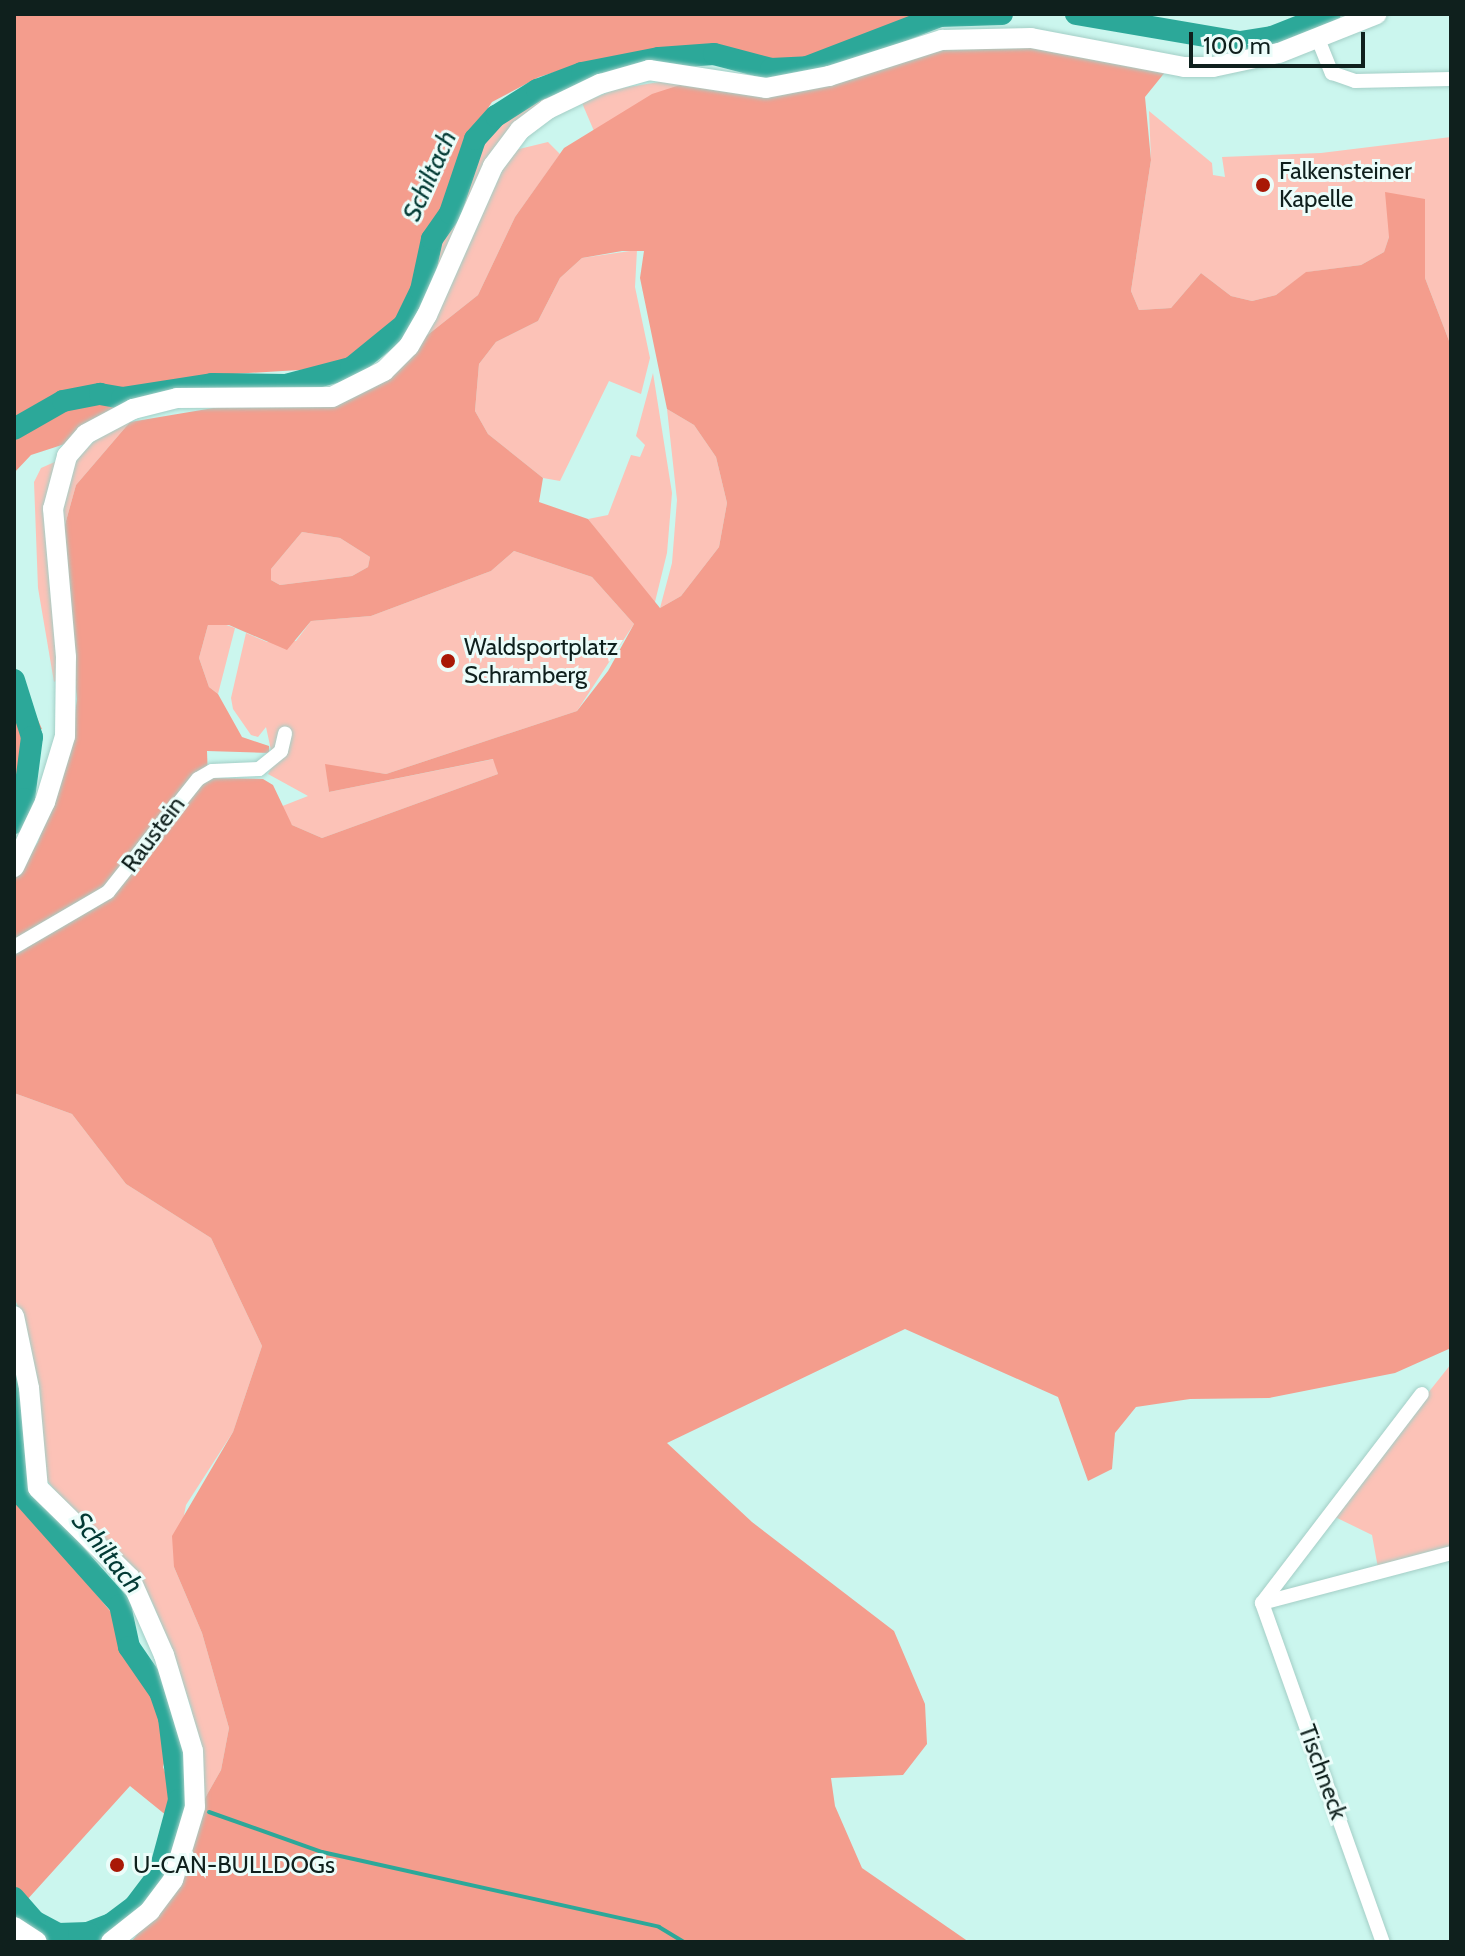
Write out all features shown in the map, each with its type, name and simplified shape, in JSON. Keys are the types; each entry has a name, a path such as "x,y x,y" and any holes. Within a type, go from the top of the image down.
{"main road":[{"path":"14,867 45,802 65,736 66,657 53,509 67,456 86,434 133,409 177,398 332,397 384,371 409,346 427,315 493,166 520,130 548,109 600,84 649,70 766,88 829,76 942,40 1031,38 1184,67 1242,63 1318,39 1377,14"},
{"path":"14,1316 29,1388 38,1488 130,1578 179,1696 193,1751 195,1807 173,1880 150,1911 111,1942"},
{"path":"14,1927 37,1942"}],"street":[{"path":"1318,39 1332,73 1355,81 1451,79"},
{"name":"Raustein","path":"14,947 108,892 198,779 212,771 259,769 281,751 285,733"},
{"path":"1262,1603 1422,1394"},
{"path":"1262,1603 1451,1553"},
{"name":"Tischneck","path":"1262,1603 1383,1942"}],"shaded area":[{"path":"14,14 928,14 819,57 783,64 696,48 581,64 539,77 492,102 469,137 445,214 426,238 423,263 406,306 388,332 360,355 332,368 232,374 119,395 122,406 68,443 31,455 14,473"},
{"path":"993,41 1166,71 1145,97 1151,160 1131,291 1139,310 1171,308 1201,273 1231,296 1252,301 1276,295 1306,272 1361,265 1384,252 1389,237 1385,192 1425,199 1425,278 1451,346 1451,1348 1395,1373 1269,1398 1190,1399 1136,1407 1115,1433 1112,1469 1088,1481 1058,1397 905,1329 667,1443 752,1522 894,1631 925,1704 927,1744 903,1775 831,1778 835,1806 862,1868 969,1942 131,1942 177,1885 204,1800 221,1770 229,1728 202,1633 174,1567 172,1536 233,1432 262,1346 211,1238 126,1184 72,1114 14,1093 14,878 38,842 72,734 77,699 61,539 76,485 130,422 237,404 308,405 425,337 478,295 515,217 564,148 652,94 683,84 770,95 938,48","holes":["622,251 644,251 640,278 667,409 694,425 716,457 727,503 719,547 681,596 660,608 588,519 539,502 543,478 488,434 475,411 479,364 496,342 538,321 560,278 582,258","302,532 340,538 370,557 368,567 352,576 280,585 271,580 271,569","514,551 592,577 634,624 608,671 577,711 386,774 325,764 329,792 493,759 498,774 322,838 292,825 273,785 263,779 208,778 207,751 269,753 269,746 242,737 218,694 209,687 199,658 208,625 229,625 287,650 311,621 371,616 491,571"]},
{"path":"589,76 535,109 431,290 439,249 484,144 510,115 545,93"},
{"path":"665,81 683,84 594,131 582,103 616,89"},
{"path":"1149,111 1212,163 1213,175 1225,177 1222,157 1321,153 1451,137 1451,346 1425,278 1424,199 1389,237 1384,252 1361,265 1307,272 1276,295 1252,301 1231,296 1201,273 1171,308 1139,310 1131,291 1151,160"},
{"path":"548,142 560,154 515,217 478,295 425,337 511,151"},
{"path":"637,250 635,287 650,358 641,394 609,381 560,481 543,478 488,434 475,411 479,364 496,342 538,321 560,278 582,258"},
{"path":"653,373 672,493 667,553 654,606 588,519 608,515 631,455 640,457 645,445 636,436"},
{"path":"667,409 694,425 716,457 727,503 719,547 681,596 660,608 672,563 677,500"},
{"path":"130,422 76,485 61,539 63,497 75,460 98,437"},
{"path":"57,461 46,541 60,678 54,682 38,588 34,482 41,468"},
{"path":"302,532 340,538 370,557 368,567 352,576 280,585 271,580 271,569"},
{"name":"Waldsportplatz Schramberg","path":"514,551 592,577 634,624 577,711 386,774 326,765 329,792 494,759 498,774 322,838 292,825 280,807 308,796 268,774 274,764 266,727 258,737 251,735 233,709 231,698 246,633 267,642 296,641 311,621 371,616 491,571"},
{"path":"218,622 235,628 218,694 209,687 199,658 208,625"},
{"path":"14,666 42,729 22,738 23,765 14,807"},
{"path":"14,1093 72,1114 126,1184 211,1238 262,1346 233,1432 186,1505 174,1567 202,1633 229,1728 221,1770 204,1800 191,1707 153,1604 126,1560 74,1515 46,1479 26,1331 14,1296"},
{"path":"1451,1364 1451,1548 1378,1568 1372,1535 1331,1515"},
{"path":"14,1496 111,1612 172,1735 163,1767 176,1800 167,1816 130,1786 26,1901 14,1889"}],"waterway":[{"name":"Schiltach","path":"14,429 63,401 100,394 122,398 212,384 286,385 351,368 404,325 421,290 432,239 450,213 475,139 496,116 537,90 582,73 659,58 714,54 771,69 807,67 940,16 1002,14"},
{"name":"Schiltach","path":"1076,14 1240,42 1272,37 1330,14"},
{"name":"Schiltach","path":"14,680 32,737 24,799 14,823"},
{"name":"Schiltach","path":"14,1368 22,1495 120,1605 129,1647 160,1692 169,1718 179,1800 159,1874 135,1906 111,1924 88,1933 58,1934 35,1922 14,1898"},
{"path":"209,1812 322,1852 659,1927 684,1942"}],"place":[{"name":"Falkensteiner Kapelle","path":"1263,185"},
{"name":"Waldsportplatz Schramberg","path":"448,661"},
{"name":"U-CAN-BULLDOGs","path":"117,1865"}]}
